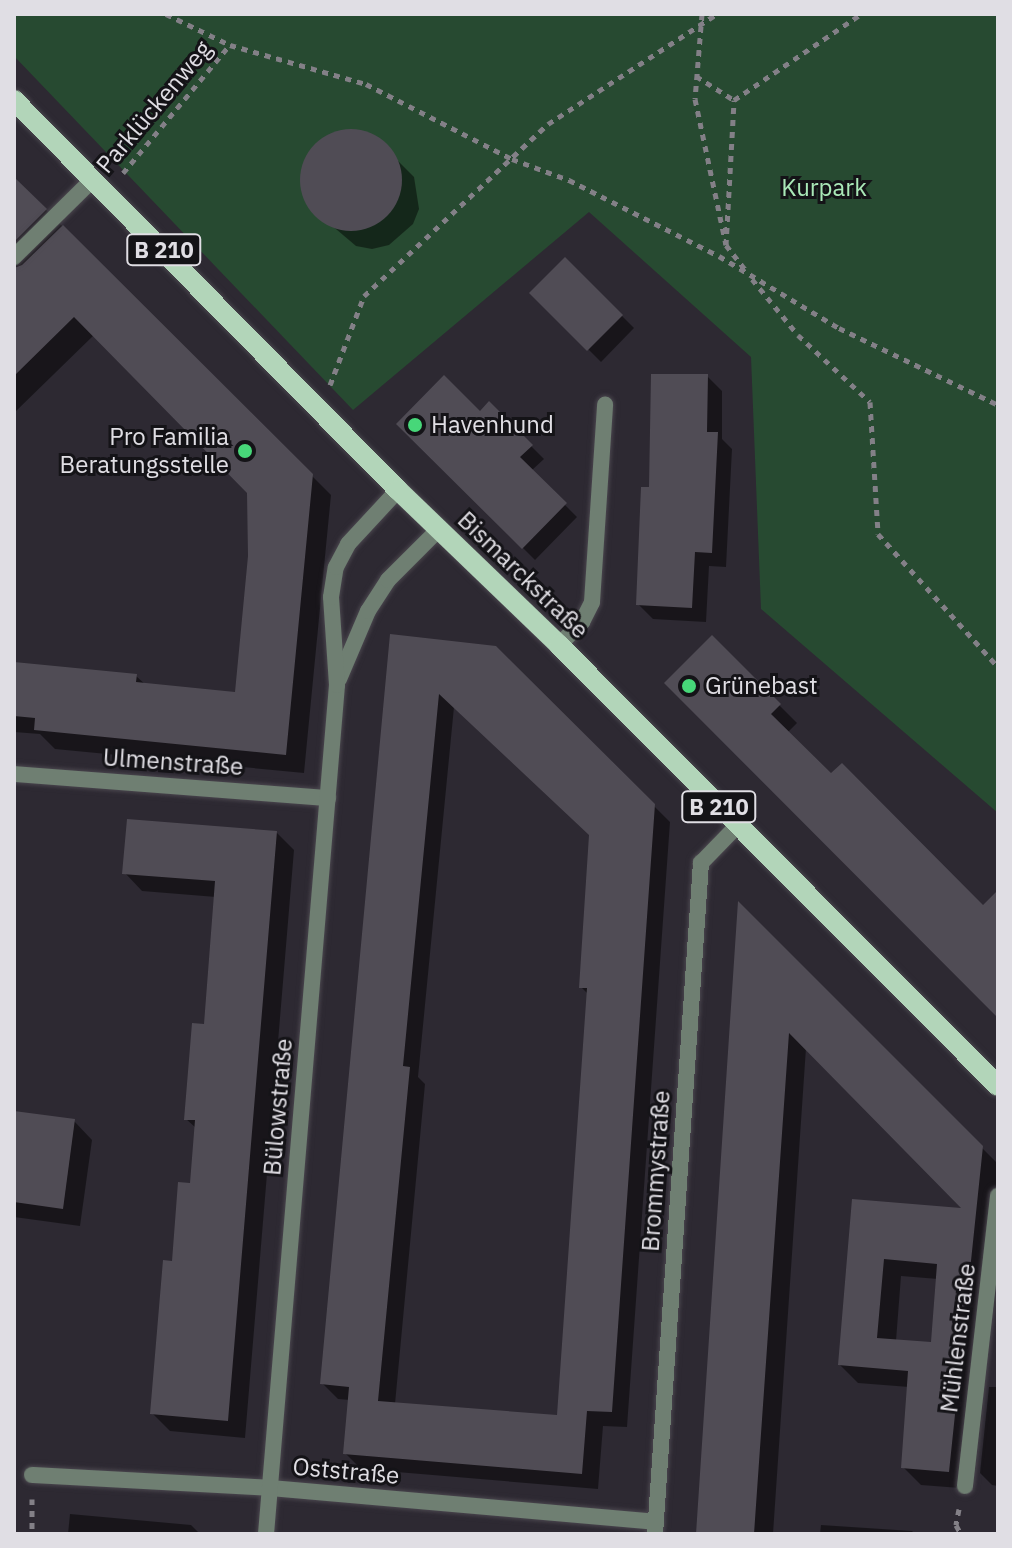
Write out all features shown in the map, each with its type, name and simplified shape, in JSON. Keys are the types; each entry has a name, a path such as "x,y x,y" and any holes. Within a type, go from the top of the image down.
{"main road":[{"name":"Bismarckstraße","path":"14,100 398,490 559,645 998,1086"}],"street":[{"path":"14,257 100,186"},
{"path":"559,645 582,622 592,602 605,404"},
{"name":"Bülowstraße","path":"266,1534 337,685 331,597 336,567 348,544 398,490"},
{"name":"Bülowstraße","path":"337,685 368,611 388,580 439,529"},
{"name":"Ulmenstraße","path":"14,774 328,798"},
{"name":"Brommystraße","path":"655,1528 701,863 738,825"},
{"name":"Mühlenstraße","path":"965,1486 998,1196"},
{"name":"Oststraße","path":"32,1475 270,1488 655,1528"}],"path":[{"path":"166,14 230,45 366,84 512,159 569,180 748,274 839,328 998,405"},
{"path":"702,14 695,99 726,245 798,335 870,402 878,534 998,667"},
{"path":"313,403 334,381 364,296 548,124 717,14"},
{"path":"734,100 861,14"},
{"name":"Parklückenweg","path":"100,186 230,45"},
{"path":"696,76 734,100"},
{"path":"726,245 734,100"},
{"path":"32,1475 32,1534"}],"green space":[{"name":"Kurpark","path":"14,14 998,14 998,813 761,609 751,357 589,212 353,410 14,56"}],"building":[{"path":"351,129 370,133 387,144 398,161 402,180 398,199 387,216 370,227 351,231 332,227 315,216 304,199 300,180 304,161 315,144 332,133"},
{"path":"14,177 47,209 14,242"},
{"path":"63,225 313,474 286,755 34,730 35,718 14,716 14,662 137,674 136,682 235,692 248,556 247,493 74,317 14,376 14,268 22,265"},
{"path":"565,257 623,315 587,351 529,293"},
{"path":"651,374 708,374 707,432 718,432 712,553 695,552 692,608 636,605 641,487 649,487"},
{"path":"444,375 480,411 489,401 533,445 520,457 567,503 522,549 396,424"},
{"path":"390,634 496,646 655,804 612,1412 587,1411 582,1474 343,1454 349,1387 320,1384","holes":["439,694 589,835 579,988 587,988 557,1415 378,1401 410,1067 403,1066"]},
{"path":"712,635 781,704 771,714 831,773 842,763 983,905 998,890 998,1018 664,683"},
{"path":"127,819 277,831 228,1421 150,1414 163,1260 172,1261 178,1182 190,1183 195,1120 184,1120 192,1023 204,1024 215,881 122,874"},
{"path":"738,901 983,1146 949,1472 901,1468 908,1371 838,1365 852,1199 961,1208 789,1033 754,1534 696,1534","holes":["884,1259 937,1264 931,1342 877,1338"]},
{"path":"14,1111 75,1119 63,1209 14,1202"}],"place":[{"name":"Havenhund","path":"415,425"},
{"name":"Pro Familia Beratungsstelle","path":"245,451"},
{"name":"Grünebast","path":"689,686"}]}
